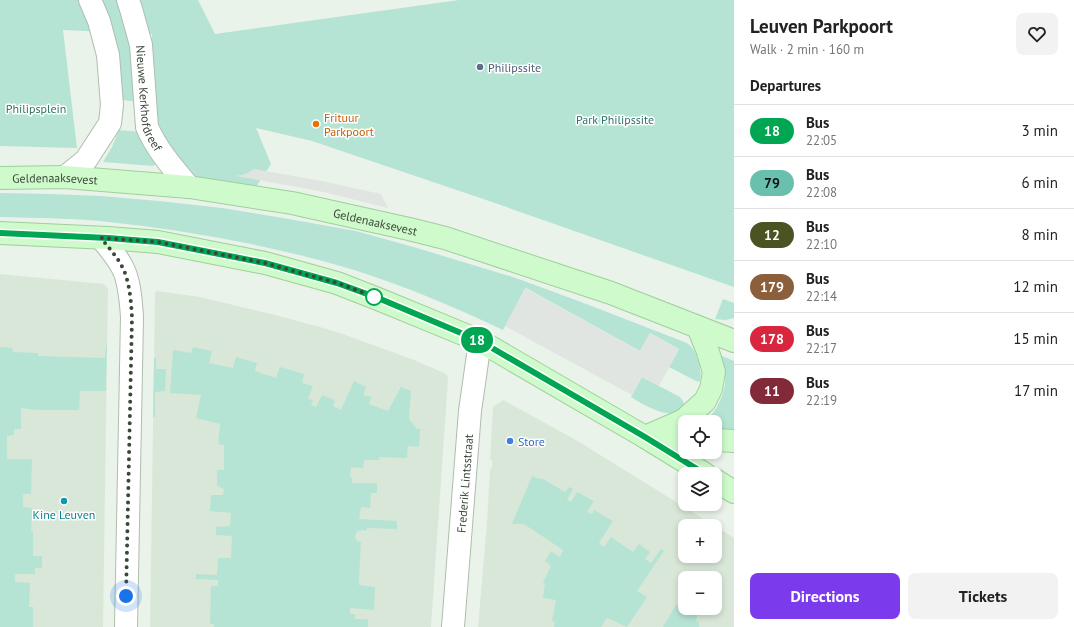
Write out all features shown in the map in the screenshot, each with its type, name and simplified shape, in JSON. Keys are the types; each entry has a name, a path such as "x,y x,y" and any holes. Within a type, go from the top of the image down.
{"main road":[{"name":"Geldenaaksevest","path":"0,178 65,177 189,187 292,203 445,238 611,293 698,327 731,337"},
{"path":"0,233 158,242 265,263 337,283 378,298 480,341 694,467"},
{"path":"645,437 684,420 705,401 711,389 714,372 698,327"},
{"path":"645,437 678,439"},
{"path":"722,440 734,441"},
{"path":"722,484 734,492"}],"street":[{"path":"65,177 86,160 110,123 112,105 108,55 99,21 90,0"},
{"name":"Nieuwe Kerkhofdreef","path":"128,0 141,45 147,127 169,164 189,187"},
{"path":"101,238 117,257 125,273 130,290 132,317 126,627"},
{"name":"Frederik Lintsstraat","path":"453,627 470,411 480,341"}],"shaded area":[{"path":"254,169 322,181 381,194 388,208 319,191 236,176 246,174"},
{"path":"0,274 104,284 108,289 103,627 0,627"},
{"path":"525,288 640,351 650,333 679,349 659,386 642,377 632,395 505,326"},
{"path":"157,291 200,297 320,327 414,360 447,375 448,379 431,627 150,627 155,293"},
{"path":"503,400 576,440 678,503 678,511 691,511 704,519 678,519 678,563 722,563 722,530 734,538 734,627 478,627 490,469 492,468 492,460 490,460 493,407"}],"green space":[{"name":"Park Philipssite","path":"0,0 198,0 215,34 459,0 734,0 734,287 312,141 256,128 271,164 250,196 189,187 147,127 152,34 128,33 133,55 137,102 117,99 108,32 63,30 77,148 0,146"},
{"path":"119,130 142,132 158,163 153,166 103,162 112,147"},
{"path":"0,193 101,196 159,201 222,208 356,231 516,278 687,343 694,351 698,360 701,375 700,379 699,382 696,381 669,367 679,349 650,333 640,351 526,288 503,330 430,297 373,276 323,261 260,246 164,229 100,221 0,217"},
{"path":"723,299 734,303 734,318 726,320 715,319"},
{"path":"106,345 106,391 80,391 79,410 37,410 21,408 21,429 14,429 14,435 7,436 7,459 32,459 31,494 23,494 23,507 32,508 31,531 33,531 33,556 42,556 42,568 35,568 35,574 15,574 15,582 30,583 29,607 33,607 33,627 0,627 0,347 12,348 13,352 38,353 38,356 105,358"},
{"path":"193,347 212,351 209,363 233,368 236,357 257,363 255,371 276,378 280,367 304,374 302,383 313,386 308,399 313,400 311,405 316,407 322,395 335,400 333,406 341,410 354,381 366,387 363,395 372,397 369,404 388,411 401,387 411,391 409,419 417,429 420,429 419,447 408,446 407,458 379,457 379,460 364,460 363,468 351,467 350,477 352,478 352,483 377,483 377,493 371,493 370,508 361,507 359,519 397,521 397,529 367,528 367,530 358,531 356,533 355,538 357,541 361,542 359,585 375,587 374,610 350,608 350,614 355,614 355,619 368,619 368,627 214,627 214,624 210,624 211,586 218,586 218,580 196,579 196,574 217,575 218,558 231,558 232,536 216,535 216,527 230,526 231,513 210,511 211,495 223,495 224,489 217,486 217,470 224,470 224,445 218,444 220,424 196,418 201,395 170,393 173,350 191,353"},
{"path":"720,355 734,361 734,430 722,429 722,415 712,415 723,394 725,374"},
{"path":"154,358 156,358 156,369 166,369 165,391 155,392 155,417 153,417"},
{"path":"642,377 680,397 684,403 683,409 674,413 664,413 631,397"},
{"path":"532,476 541,478 565,492 569,487 573,489 567,500 571,502 577,492 594,501 587,512 592,514 594,510 613,521 599,543 604,547 611,537 633,552 639,544 650,552 645,559 651,563 661,549 664,551 637,591 647,597 627,627 607,618 601,627 554,627 555,622 552,621 556,600 543,598 545,584 543,583 551,566 545,561 551,551 560,557 563,550 524,524 512,524"},
{"path":"676,605 678,605 678,615 698,615 696,621 699,622 699,627 663,627"}],"bus line":[{"name":"18","path":"0,233 158,242 265,263 337,283 378,298 480,341 694,467"}],"place":[{"name":"Philipssite","path":"480,67"},
{"name":"Frituur Parkpoort","path":"316,124"},
{"name":"Store","path":"510,441"},
{"name":"Kine Leuven","path":"64,501"}],"route":[{"path":"126,596 132,317 130,290 125,273 117,257 101,238 158,242 265,263 337,283 378,298 374,297"}],"park label":[{"name":"Philipsplein","path":"36,108"}]}
